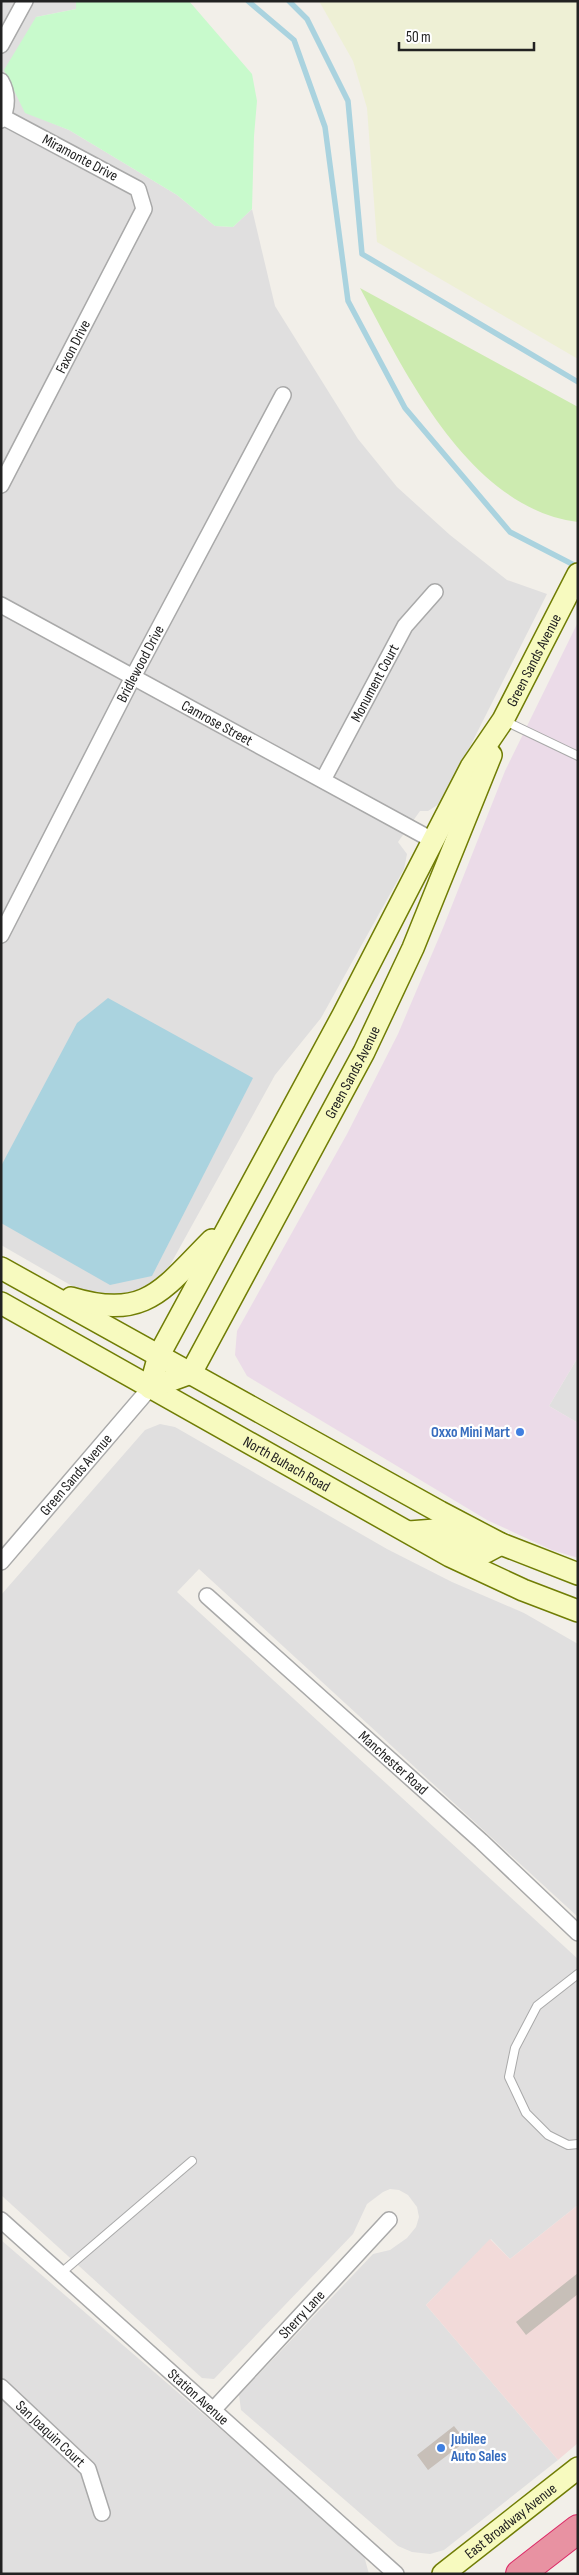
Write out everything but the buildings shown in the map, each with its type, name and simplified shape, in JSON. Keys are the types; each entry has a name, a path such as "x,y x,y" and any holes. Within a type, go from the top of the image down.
{"highway":[{"path":"520,2574 578,2529"}],"main road":[{"name":"Green Sands Avenue","path":"150,1388 159,1355 228,1224 343,1016 471,767 503,720 578,574"},
{"name":"Green Sands Avenue","path":"150,1388 190,1373 364,1052 413,948 490,760 503,720"},
{"path":"34,1286 108,1307 122,1307 143,1302 164,1288 228,1224"},
{"path":"1,1268 501,1544 578,1574"},
{"name":"North Buhach Road","path":"1,1303 407,1532 523,1590 578,1611"},
{"path":"407,1532 435,1530 486,1552 501,1544"},
{"name":"East Broadway Avenue","path":"443,2574 578,2468"}],"street":[{"path":"1,45 25,1"},
{"path":"1,81 6,95 2,119"},
{"name":"Miramonte Drive","path":"2,119 138,189 144,209"},
{"name":"Faxon Drive","path":"1,485 144,209"},
{"name":"Bridlewood Drive","path":"1,935 133,677 283,395"},
{"name":"Monument Court","path":"323,780 406,626 435,592"},
{"name":"Camrose Street","path":"1,605 434,841"},
{"name":"Green Sands Avenue","path":"1,1562 150,1388"},
{"name":"Manchester Road","path":"208,1596 481,1840 578,1932"},
{"name":"Station Avenue","path":"1,2220 396,2574"},
{"name":"Sherry Lane","path":"214,2409 389,2220"},
{"name":"San Joaquin Court","path":"1,2387 88,2469 102,2513"}],"lane":[{"path":"503,720 578,756"},
{"path":"578,1974 537,2006 515,2048 509,2077 526,2113 548,2135 568,2145 578,2144"},
{"path":"62,2273 192,2161"}],"shaded area":[{"path":"1,1 76,1 76,9 36,17 25,112 69,130 177,195 215,226 233,227 252,209 275,306 358,439 397,487 450,535 507,580 547,594 446,794 439,804 428,811 420,811 398,842 407,854 404,869 321,1018 275,1075 169,1267 149,1288 123,1297 86,1294 1,1245"},
{"path":"578,622 578,1357 549,1406 578,1423 578,1558 552,1550 487,1520 247,1376 235,1355 237,1331 347,1134 398,1034 443,928 505,771"},
{"path":"578,1357 578,1423 549,1406"},
{"path":"160,1424 175,1427 387,1549 452,1582 524,1613 578,1644 578,1917 199,1569 177,1592 578,1959 578,2205 510,2259 491,2239 426,2305 558,2460 444,2550 430,2554 412,2552 398,2546 241,2410 239,2395 373,2254 390,2250 407,2238 416,2227 419,2217 417,2207 408,2195 399,2190 390,2189 367,2204 353,2234 214,2379 202,2378 1,2195 1,1595 145,1430"},
{"path":"578,2205 578,2443 558,2460 426,2305 490,2239 510,2259"},
{"path":"1,2240 363,2552 369,2574 1,2574"}],"green space":[{"path":"76,1 189,1 252,74 257,101 252,209 233,227 215,226 177,195 69,130 25,113 4,70 36,17 76,9"},
{"path":"319,1 578,1 578,359 377,242 367,108 353,61"},
{"path":"360,288 578,407 578,522 539,512 505,492 473,465 445,432 420,396"}],"water":[{"path":"108,998 253,1078 152,1276 110,1285 1,1223 1,1166 77,1023"}],"waterway":[{"path":"248,1 294,40 325,127 348,301 405,408 510,532 578,567"},
{"path":"289,1 307,19 348,101 362,254 578,382"}],"place":[{"name":"Oxxo Mini Mart","path":"520,1432"},
{"name":"Jubilee Auto Sales","path":"441,2448"}]}
